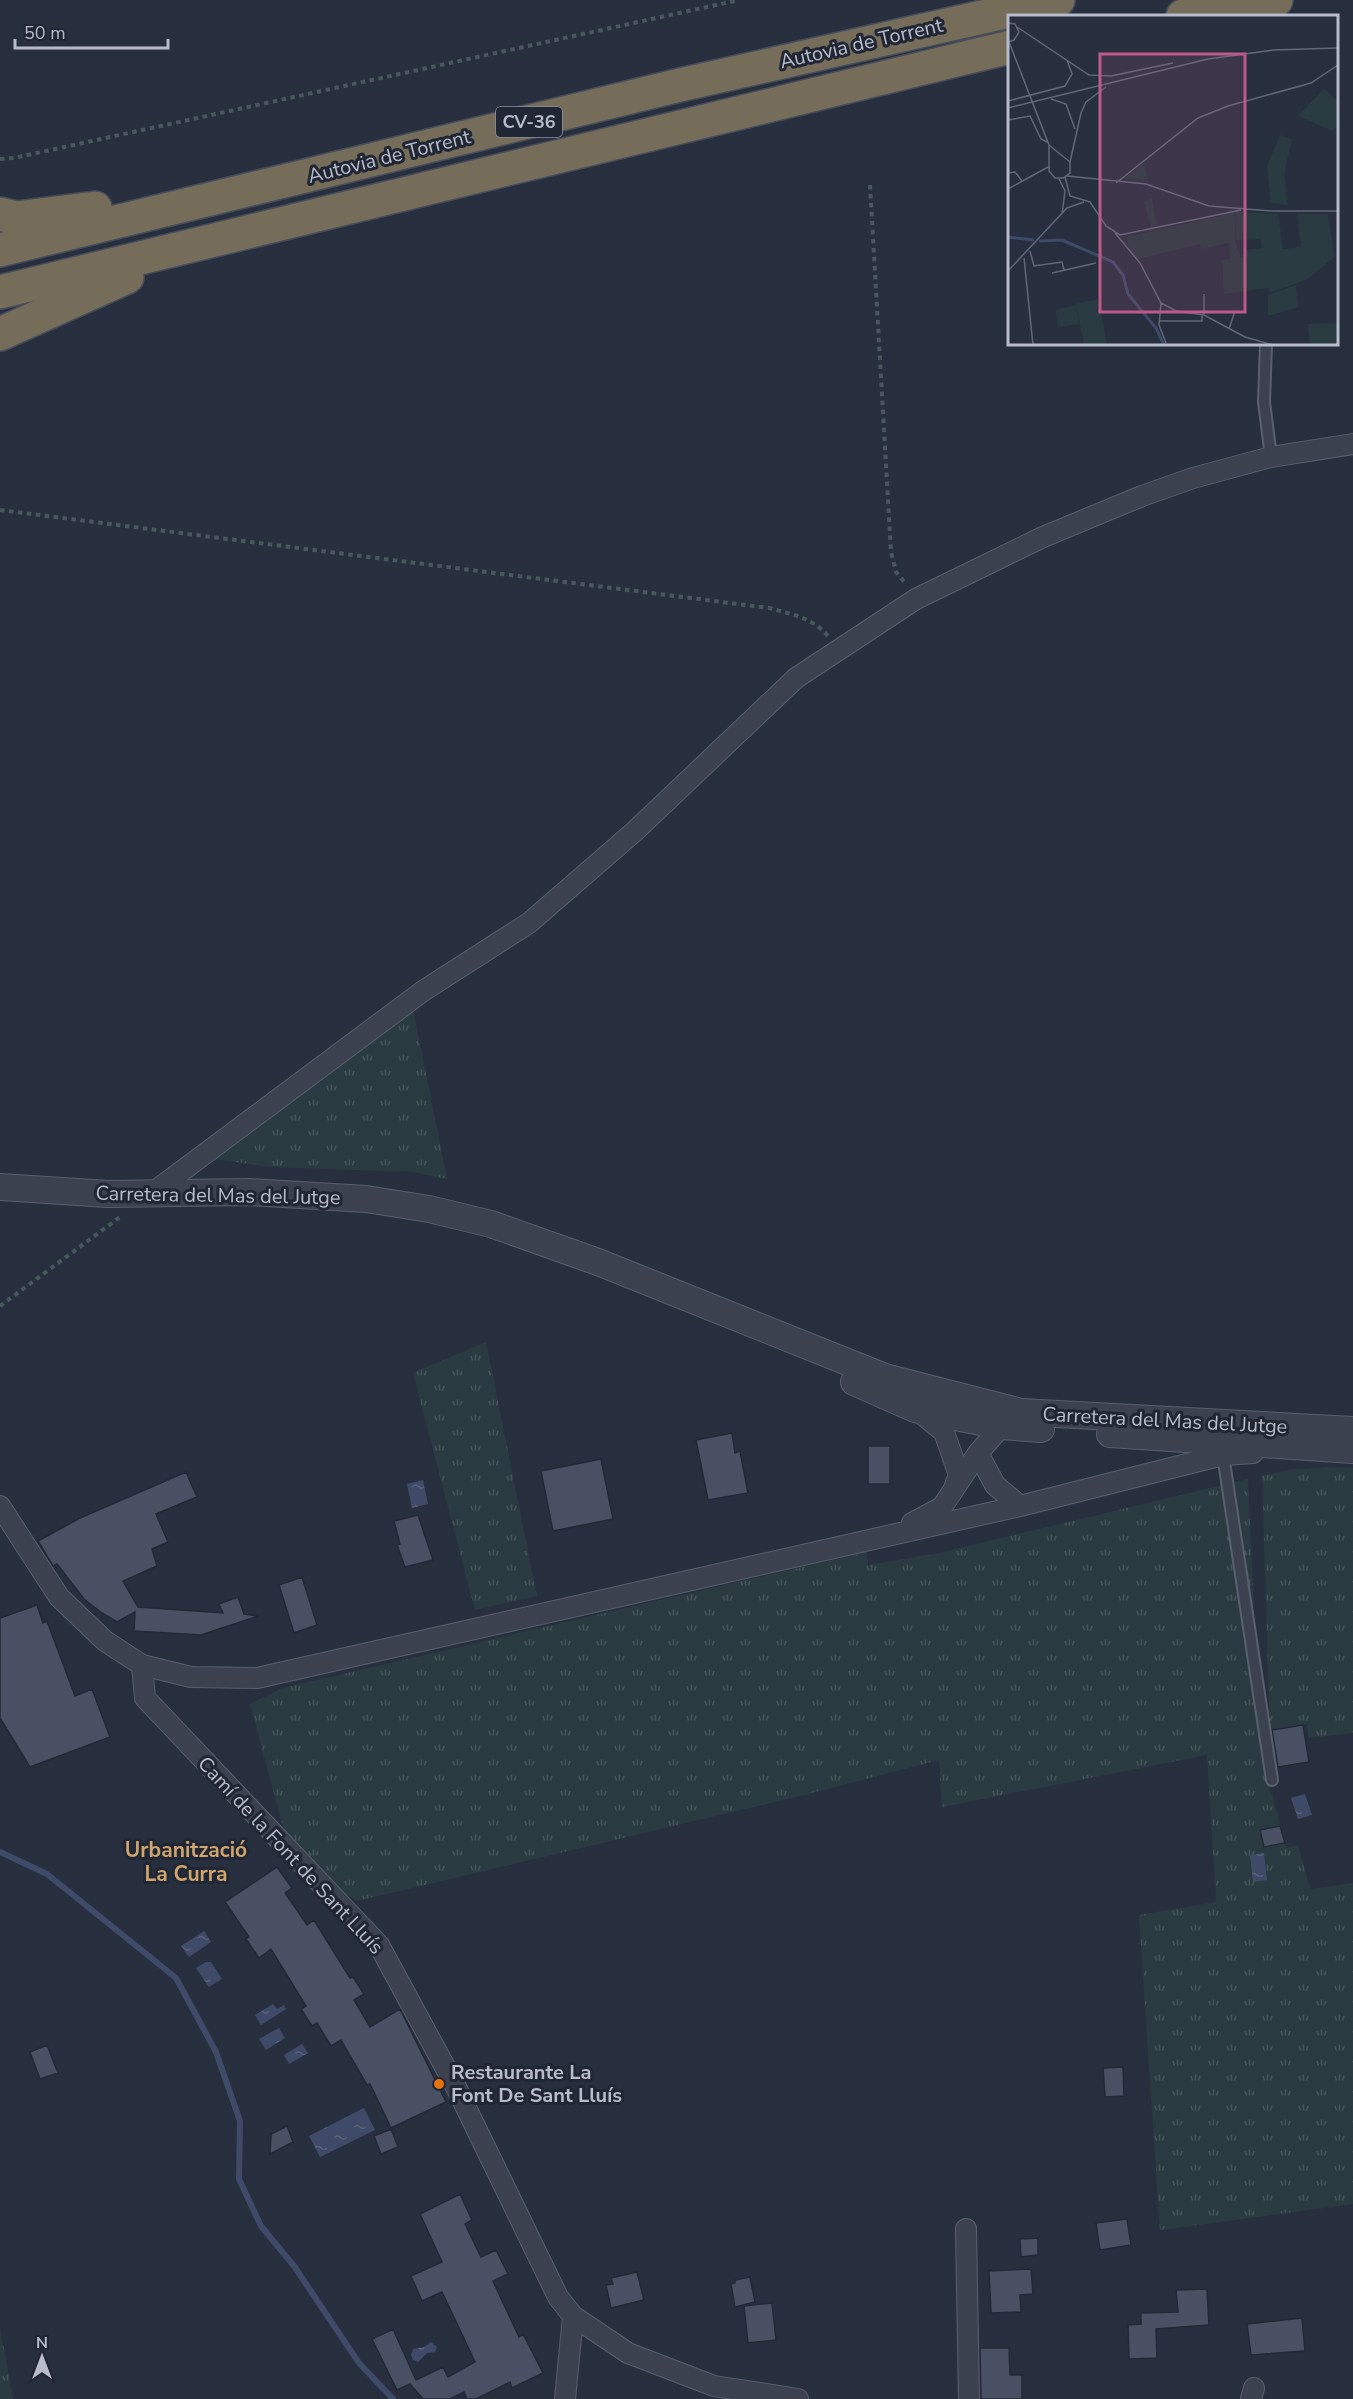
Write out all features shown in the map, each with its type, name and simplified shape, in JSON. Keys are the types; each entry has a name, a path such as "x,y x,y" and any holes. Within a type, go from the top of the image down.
{"highway":[{"name":"Autovia de Torrent","path":"0,250 680,85 1059,0"},
{"path":"1189,15 1276,0"},
{"name":"Autovia de Torrent","path":"0,292 1008,47"},
{"path":"0,214 16,218 111,207 516,107 680,85"},
{"path":"0,334 117,280 529,176 690,123"}],"street":[{"path":"151,1194 423,991 529,923 635,831 796,678 916,598 1043,537 1142,496 1193,478 1271,457 1353,444"},
{"name":"Carretera del Mas del Jutge","path":"0,1187 151,1194 249,1192 366,1199 429,1209 491,1224 640,1280"},
{"path":"640,1280 781,1350 915,1409 944,1432 959,1475 953,1490"},
{"path":"640,1280 885,1377 1011,1419"},
{"path":"915,1409 1011,1419 1310,1439 1353,1450"},
{"path":"882,1537 942,1507 978,1452 1011,1419"},
{"path":"0,1506 59,1597 105,1641 142,1665 191,1677 257,1678 1020,1506 1223,1455 1310,1439 1353,1428"},
{"path":"978,1452 995,1485 1020,1506"},
{"name":"Camí de la Font de Sant Lluís","path":"142,1665 145,1698 380,1945 457,2089 558,2297 573,2316 628,2353 714,2386 798,2399"},
{"path":"966,2229 969,2399"},
{"path":"566,2399 573,2316"}],"lane":[{"path":"1266,345 1264,402 1271,457"},
{"path":"1223,1455 1267,1762 1272,1780"}],"path":[{"path":"0,159 14,159 739,0"},
{"path":"870,185 891,552 896,572 916,598"},
{"path":"0,510 769,608 801,617 821,627 838,649"},
{"path":"0,1306 151,1194"}],"green space":[{"path":"413,1009 447,1179 413,1172 269,1167 215,1159"},
{"path":"486,1342 537,1596 475,1610 413,1373"},
{"path":"1353,1468 1353,1733 1309,1738 1307,1724 1270,1731 1262,1476 1288,1470"},
{"path":"1248,1479 1260,1744 1264,1768 1287,1848 1298,1845 1310,1889 1353,1883 1353,2204 1160,2230 1139,1915 1216,1902 1207,1755 942,1807 939,1760 804,1795 357,1901 327,1881 286,1838 250,1704 283,1688 867,1552 868,1565 935,1554"},
{"path":"0,2327 13,2399 0,2399"}],"water":[{"path":"423,1480 428,1504 412,1508 407,1484"},
{"path":"1305,1794 1312,1815 1298,1819 1291,1798"},
{"path":"1264,1853 1267,1880 1253,1882 1250,1855"},
{"path":"204,1931 211,1942 189,1957 181,1946"},
{"path":"206,1962 211,1962 222,1979 209,1987 196,1968"},
{"path":"273,2004 277,2009 284,2005 286,2009 261,2025 255,2015"},
{"path":"279,2028 285,2038 266,2050 259,2039"},
{"path":"302,2044 308,2053 289,2064 284,2055"},
{"path":"364,2108 375,2130 320,2157 309,2136"},
{"path":"431,2342 437,2347 435,2352 427,2353 418,2362 413,2360 411,2355 413,2349 424,2347"}],"building":[{"path":"732,1433 735,1453 740,1451 748,1493 708,1500 696,1440"},
{"path":"868,1446 890,1446 890,1484 868,1484"},
{"path":"601,1459 613,1519 553,1531 541,1471"},
{"path":"186,1472 197,1497 156,1514 168,1542 152,1549 157,1566 123,1581 138,1607 223,1613 219,1604 238,1597 244,1614 258,1616 201,1635 134,1631 135,1612 117,1622 102,1613 84,1599 57,1564 53,1566 38,1541 80,1518"},
{"path":"418,1515 433,1560 405,1567 397,1545 400,1544 394,1521"},
{"path":"302,1577 317,1625 294,1633 279,1585"},
{"path":"37,1605 43,1623 47,1621 75,1696 92,1689 110,1737 30,1767 0,1718 0,1618"},
{"path":"1303,1725 1309,1762 1278,1767 1272,1730"},
{"path":"1280,1826 1285,1843 1264,1847 1260,1830"},
{"path":"277,1867 292,1888 285,1893 307,1925 314,1920 350,1978 353,1977 364,1994 354,2000 370,2027 400,2009 446,2102 391,2128 370,2084 367,2085 341,2040 331,2046 317,2023 312,2026 301,2009 306,2006 271,1949 259,1958 246,1939 249,1937 225,1902"},
{"path":"47,2045 58,2073 40,2079 30,2052"},
{"path":"1123,2067 1124,2096 1105,2097 1103,2068"},
{"path":"287,2126 293,2142 270,2154 271,2134"},
{"path":"391,2129 398,2147 381,2154 374,2136"},
{"path":"460,2194 472,2220 465,2224 481,2257 496,2250 508,2274 493,2281 519,2337 523,2334 543,2373 512,2388 510,2382 476,2399 467,2399 464,2392 450,2399 423,2399 410,2384 397,2390 372,2339 393,2329 416,2380 443,2367 448,2377 475,2362 442,2292 422,2301 411,2276 442,2262 420,2214"},
{"path":"1127,2219 1131,2245 1100,2250 1096,2223"},
{"path":"1038,2238 1038,2255 1021,2257 1020,2239"},
{"path":"1031,2269 1033,2294 1020,2295 1021,2312 991,2313 989,2271"},
{"path":"637,2272 644,2300 611,2308 606,2285 613,2284 611,2278"},
{"path":"750,2277 755,2302 735,2307 731,2284 735,2283 735,2280"},
{"path":"1207,2289 1209,2325 1156,2329 1157,2358 1129,2359 1128,2325 1141,2324 1141,2313 1178,2312 1176,2290"},
{"path":"772,2303 776,2340 748,2343 744,2306"},
{"path":"1302,2318 1305,2351 1251,2355 1247,2324"},
{"path":"980,2348 1009,2348 1010,2375 1022,2375 1022,2399 981,2399"}],"waterway":[{"path":"0,1852 47,1874 176,1978 216,2052 240,2121 239,2179 261,2226 294,2266 359,2363 393,2399"}],"place":[{"name":"Restaurante La Font De Sant Lluís","path":"439,2084"}],"district":[{"name":"Urbanització La Curra","path":"186,1862"}]}
